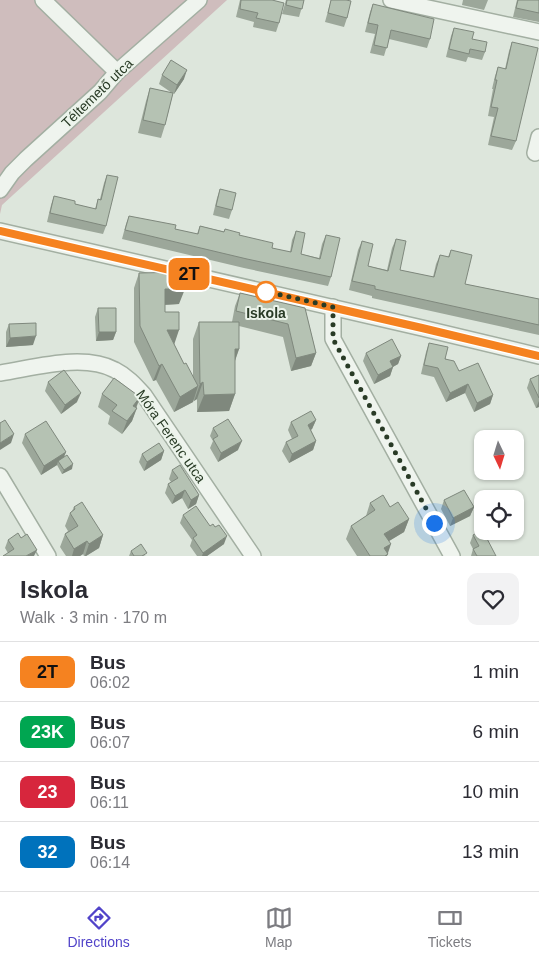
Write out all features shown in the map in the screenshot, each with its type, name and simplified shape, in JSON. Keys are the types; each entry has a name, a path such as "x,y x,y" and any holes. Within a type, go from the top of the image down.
{"street":[{"path":"43,0 117,72"},
{"name":"Téltemető utca","path":"0,190 12,173 100,92 117,72 199,0"},
{"path":"392,0 539,32"},
{"path":"535,153 539,137"},
{"path":"0,231 539,356"},
{"path":"333,307 333,339 452,556"},
{"name":"Móra Ferenc utca","path":"0,373 81,362 100,364 114,369 126,377 144,395 253,556"},
{"path":"0,476 48,556"}],"shaded area":[{"path":"0,0 227,0 2,205 0,214"}],"building":[{"path":"241,0 272,0 284,3 279,23 256,18 258,13 240,9"},
{"path":"287,0 304,0 302,9 286,5"},
{"path":"331,0 351,1 347,18 328,13"},
{"path":"518,0 539,0 539,13 516,8"},
{"path":"373,4 434,19 430,39 391,30 387,48 374,45 378,25 368,23"},
{"path":"454,28 474,32 472,39 487,42 485,52 470,49 469,54 449,49"},
{"path":"512,42 538,48 516,141 491,136 498,108 491,107 497,80 495,80 498,67 506,69"},
{"path":"171,60 187,70 177,85 162,75"},
{"path":"150,88 173,93 165,125 143,120"},
{"path":"107,175 118,177 106,226 50,213 54,196 96,209 98,199 101,200"},
{"path":"220,189 236,193 232,210 216,206"},
{"path":"129,216 176,225 175,229 198,234 200,226 224,232 225,229 240,233 239,235 273,243 272,248 291,252 296,231 305,233 301,254 320,259 326,235 340,238 331,277 125,230"},
{"path":"396,239 406,241 400,270 434,277 440,255 449,257 451,250 472,255 465,284 539,299 539,325 375,289 375,286 352,281 362,241 373,244 368,266 388,271"},
{"path":"185,272 185,289 165,289 165,312 179,312 179,330 167,330 184,364 186,363 198,386 180,397 162,364 159,366 140,326 139,273"},
{"path":"240,293 305,308 316,353 296,358 288,324 236,311"},
{"path":"98,308 116,308 116,332 99,332"},
{"path":"199,322 239,322 239,349 235,349 235,394 204,395 203,382 200,384"},
{"path":"36,323 36,336 10,338 9,324"},
{"path":"392,339 401,356 390,361 393,367 378,375 366,353"},
{"path":"429,343 448,347 445,359 454,361 459,371 478,363 493,395 477,403 468,384 450,393 438,368 424,365"},
{"path":"64,370 81,393 65,405 48,382"},
{"path":"539,375 539,398 530,379"},
{"path":"114,378 140,397 133,406 137,408 127,421 112,411 117,405 102,394"},
{"path":"311,411 316,420 308,425 316,441 292,454 286,442 298,436 291,422"},
{"path":"228,419 242,441 221,453 213,439 218,436 213,428"},
{"path":"5,420 14,434 0,443 0,423"},
{"path":"46,421 66,452 44,466 25,434"},
{"path":"159,443 164,451 147,462 142,454"},
{"path":"67,455 73,464 64,470 58,461"},
{"path":"180,465 199,495 191,500 185,490 175,496 168,484 178,478 172,470"},
{"path":"464,490 474,507 453,518 444,500"},
{"path":"383,495 390,507 398,502 409,519 384,534 391,544 384,548 388,554 385,556 370,556 351,526 375,510 370,503"},
{"path":"82,502 103,535 89,544 87,541 74,549 65,534 78,526 70,513 75,509 74,507"},
{"path":"196,506 210,526 213,524 215,527 219,525 227,536 203,553 193,538 197,535 183,515"},
{"path":"18,533 21,538 27,534 37,550 26,556 3,556 14,549 8,540"},
{"path":"476,540 488,540 496,556 477,556 473,549 479,546"},
{"path":"141,544 147,553 142,556 134,556 131,551"}],"bus line":[{"name":"2T","path":"0,231 539,356"}],"place":[{"name":"Iskola","path":"266,292"}],"route":[{"path":"266,292 260,290 333,307 333,339 434,523"}]}
